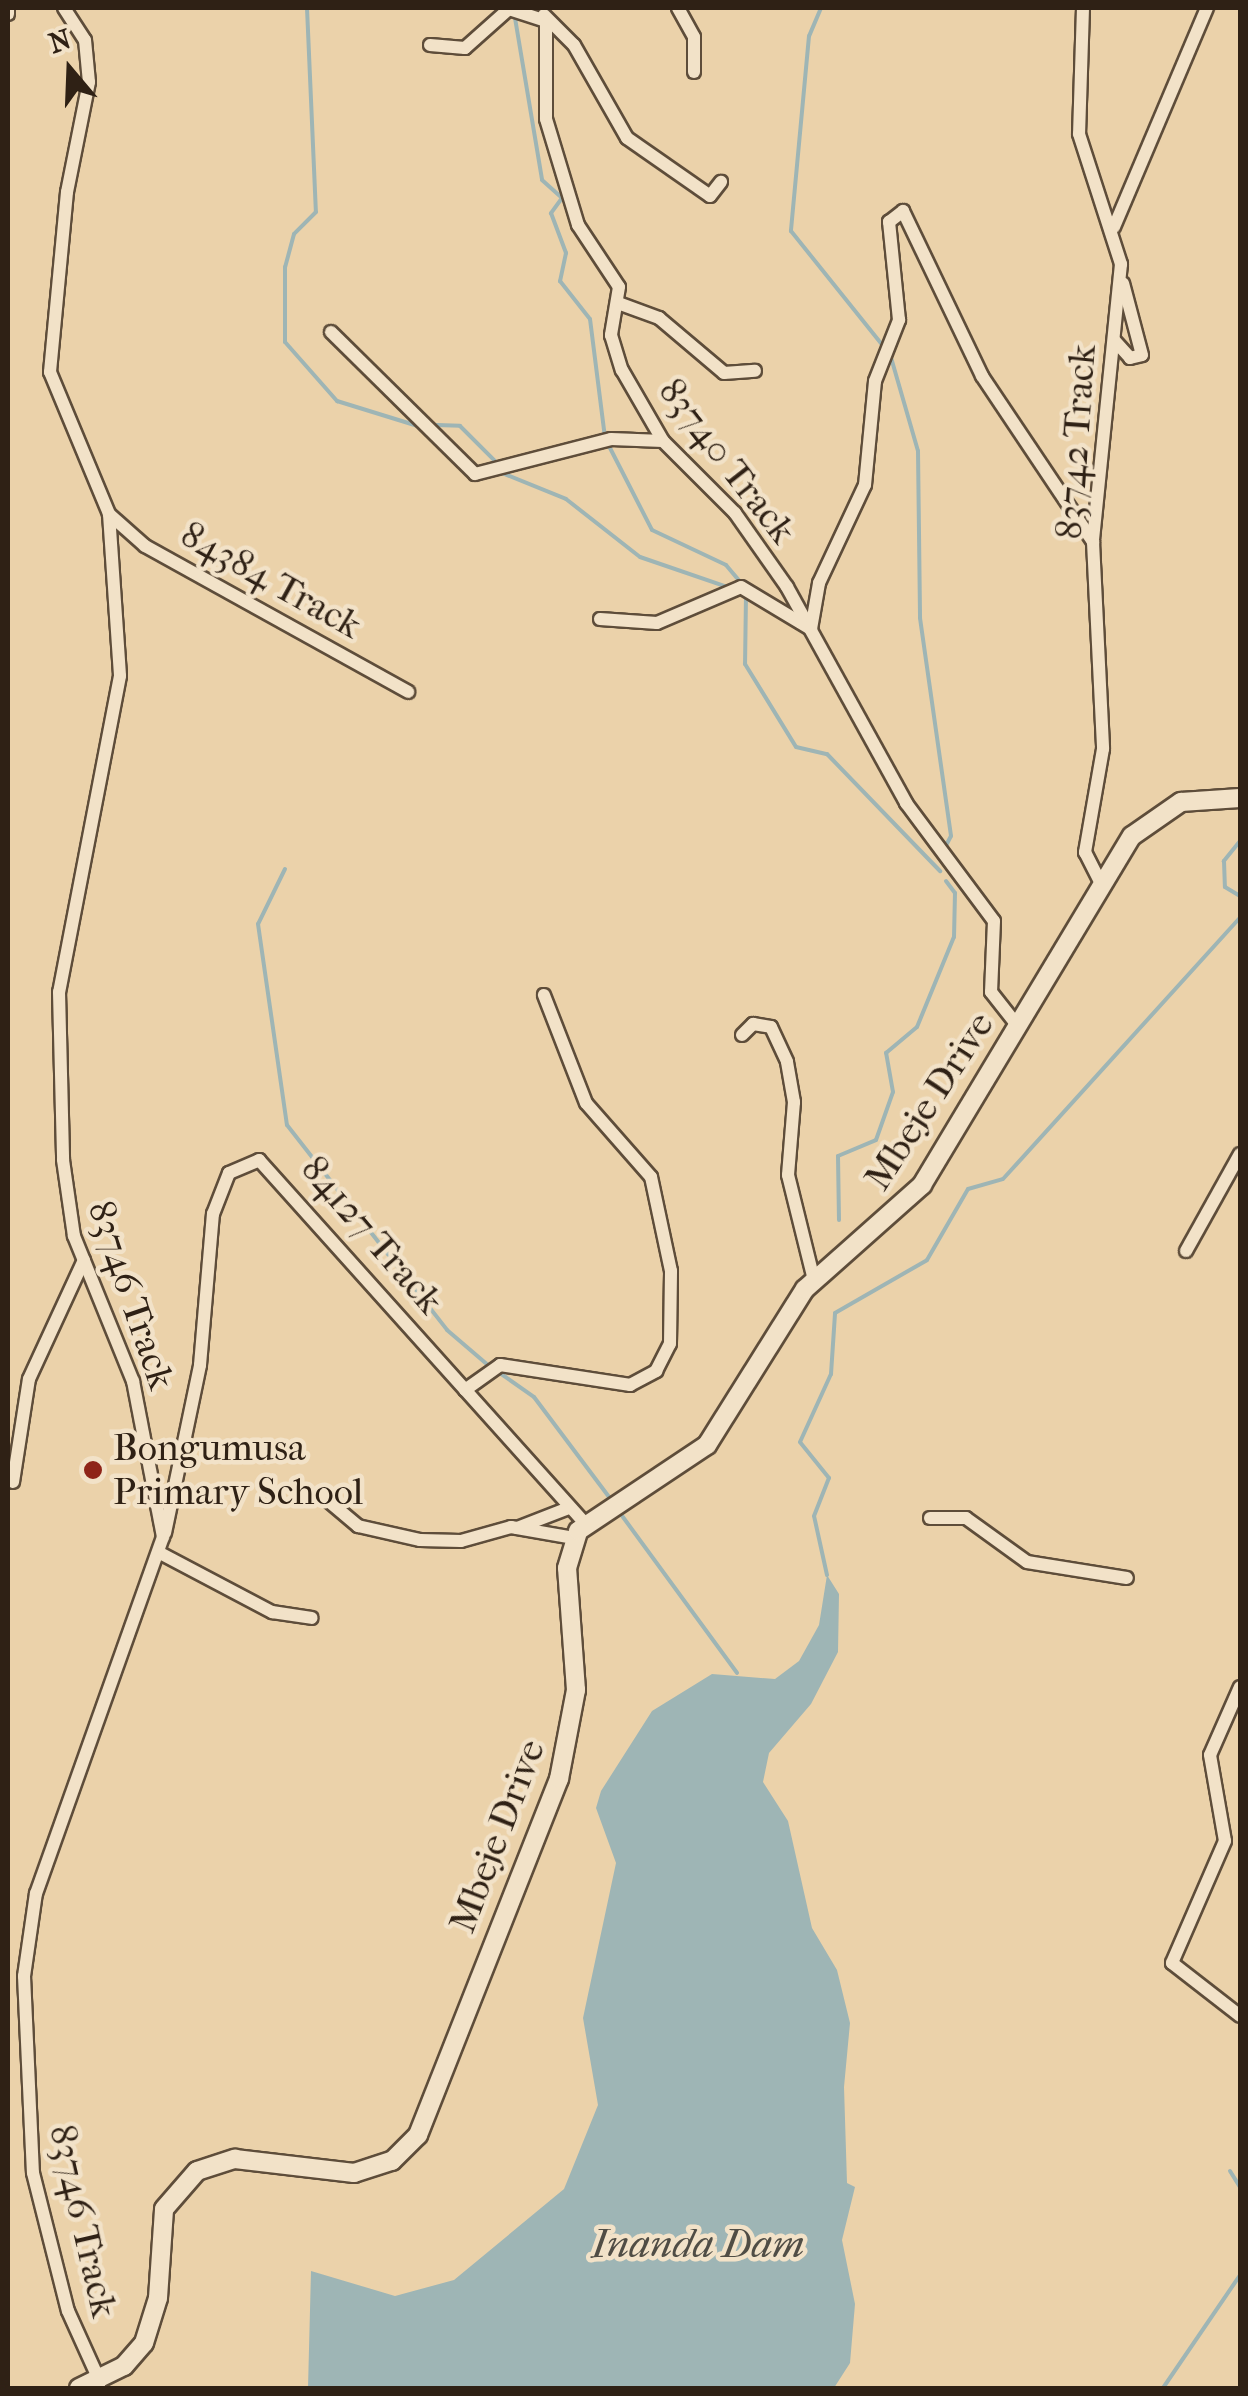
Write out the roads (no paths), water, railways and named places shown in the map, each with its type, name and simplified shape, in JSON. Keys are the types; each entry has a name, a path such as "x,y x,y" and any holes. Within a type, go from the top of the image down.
{"street":[{"path":"678,8 694,37 694,72"},
{"name":"83742 Track","path":"1084,8 1079,134 1114,228 1121,277 1093,542 1103,749 1085,852 1100,882"},
{"path":"1114,228 1207,8"},
{"path":"430,45 466,48 502,13 537,10 574,45 627,138 710,196 721,182"},
{"name":"83740 Track","path":"537,10 546,120 578,225 614,278 618,303 614,350 662,441 734,513 811,629 906,803 994,921 990,992 1017,1025"},
{"name":"83746 Track","path":"70,11 89,82 64,211 50,372 110,514 118,700 59,992 65,1191 84,1260 128,1364 163,1537 160,1553 102,1688 36,1893 24,1976 33,2173 68,2312 100,2382"},
{"path":"600,619 658,623 741,587 811,629 818,582 866,484 875,381 898,329 889,228 896,213 911,217 982,376 1093,542"},
{"path":"1114,340 1130,358 1142,354 1121,277"},
{"path":"618,303 658,318 724,373 755,372"},
{"path":"331,332 475,474 611,439 662,441"},
{"name":"84384 Track","path":"110,514 145,546 408,692"},
{"name":"Mbeje Drive","path":"79,2388 100,2382 149,2332 161,2220 186,2179 235,2160 330,2172 376,2168 404,2151 429,2115 559,1780 576,1690 567,1568 580,1531 707,1445 814,1280 922,1184 1100,882 1156,812 1203,797 1240,798"},
{"path":"465,1390 500,1366 630,1384 656,1371 670,1344 672,1271 652,1177 586,1102 544,995"},
{"path":"742,1034 753,1024 771,1027 787,1062 788,1175 814,1280"},
{"path":"1186,1252 1240,1154"},
{"name":"84127 Track","path":"163,1537 200,1365 213,1214 237,1165 259,1160 280,1176 566,1509 580,1531"},
{"path":"13,1482 29,1379 84,1260"},
{"path":"320,1494 358,1526 420,1540 518,1528 580,1531"},
{"path":"518,1528 566,1509"},
{"path":"930,1518 966,1518 1027,1562 1127,1578"},
{"path":"160,1553 272,1612 312,1618"},
{"path":"1240,1687 1210,1755 1224,1841 1172,1963 1240,2016"}],"water":[{"name":"Inanda Dam","path":"827,1575 839,1594 838,1652 811,1704 769,1753 763,1782 788,1821 812,1928 837,1970 850,2023 844,2087 847,2183 855,2187 842,2240 855,2304 850,2363 834,2388 308,2388 311,2271 395,2296 454,2280 564,2189 598,2105 583,2018 616,1863 596,1808 601,1791 652,1711 712,1674 775,1679 799,1661 819,1625"}],"waterway":[{"path":"307,8 316,212 294,234 285,267 285,342 337,401 421,427"},
{"path":"821,8 809,36 791,231 884,347"},
{"path":"514,12 542,180 562,198 551,213 566,253 560,281 590,319 605,437"},
{"path":"890,354 918,451 920,618 951,836 944,849"},
{"path":"437,425 460,426 495,461"},
{"path":"609,446 652,530 726,565 741,583"},
{"path":"502,473 566,499 640,557 727,587"},
{"path":"746,595 745,664 796,747 827,754 940,871"},
{"path":"1240,841 1224,861 1225,887 1240,896"},
{"path":"285,869 258,924 287,1125 447,1330 489,1366"},
{"path":"839,1220 838,1156 876,1140 893,1092 886,1053 917,1027 954,937 955,893 946,881"},
{"path":"827,1575 814,1516 829,1478 800,1442 831,1374 835,1313 927,1260 968,1189 1003,1179 1240,918"},
{"path":"497,1371 534,1397 612,1501"},
{"path":"620,1513 737,1673"},
{"path":"1230,2171 1240,2187"},
{"path":"1163,2388 1240,2275"}],"place":[{"name":"Bongumusa Primary School","path":"93,1470"}]}
